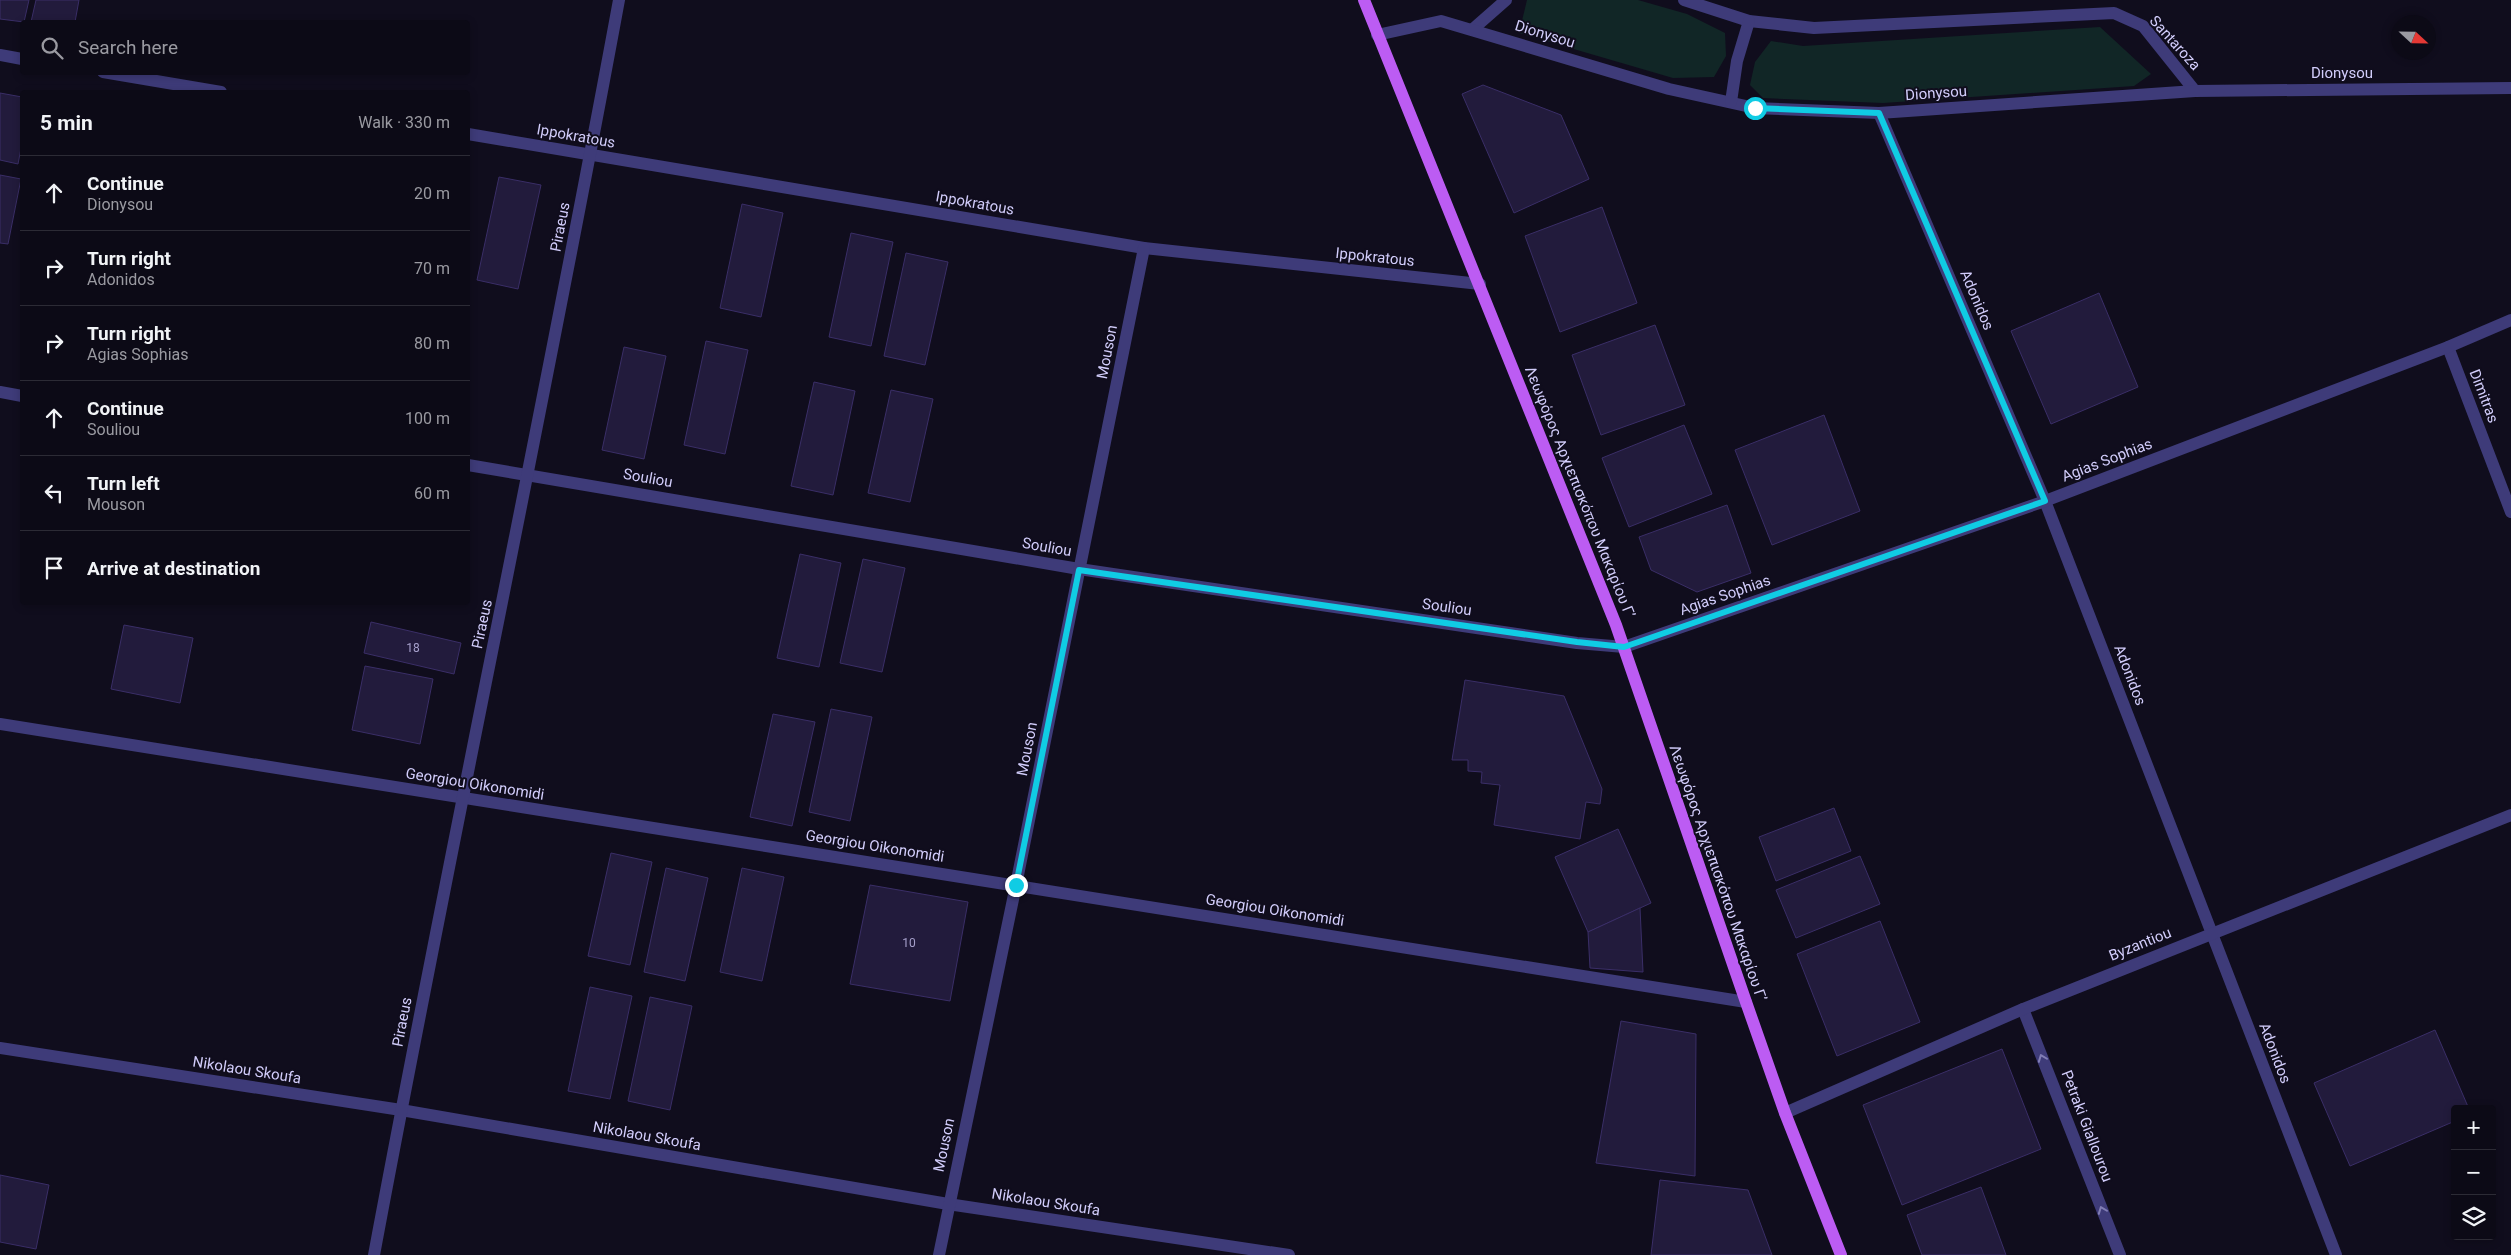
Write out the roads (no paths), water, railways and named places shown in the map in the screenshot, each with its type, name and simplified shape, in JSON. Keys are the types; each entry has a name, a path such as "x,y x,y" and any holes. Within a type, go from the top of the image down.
{"main road":[{"name":"Λεωφόρος Αρχιεπισκόπου Μακαρίου Γ’","path":"1364,0 1480,284 1624,647 1785,1113 1841,1255"}],"street":[{"name":"Piraeus","path":"374,1255 401,1110 529,474 619,0"},
{"path":"1472,29 1506,0"},
{"name":"Santaroza","path":"1684,0 1749,21 1814,28 2114,13 2143,26 2196,91"},
{"path":"1731,102 1737,61 1749,21"},
{"name":"Dionysou","path":"1377,35 1441,22 1472,29 1669,89 1755,108 1879,113 2196,91 2511,88"},
{"path":"0,55 20,59"},
{"path":"121,75 209,90"},
{"name":"Adonidos","path":"1879,113 2045,501 2336,1255"},
{"name":"Ippokratous","path":"470,134 1144,248 1480,284"},
{"name":"Mouson","path":"939,1255 948,1204 1016,885 1144,248"},
{"name":"Agias Sophias","path":"1624,647 2045,501 2448,347 2511,320"},
{"name":"Dimitras","path":"2448,347 2511,512"},
{"path":"0,392 20,396"},
{"name":"Souliou","path":"470,464 1079,570 1558,640 1624,647"},
{"name":"Georgiou Oikonomidi","path":"0,724 1746,1002"},
{"name":"Byzantiou","path":"1785,1113 2023,1009 2511,815"},
{"name":"Petraki Giallourou","path":"2023,1009 2120,1255"},
{"name":"Nikolaou Skoufa","path":"0,1048 401,1110 948,1204 1289,1255"}]}
